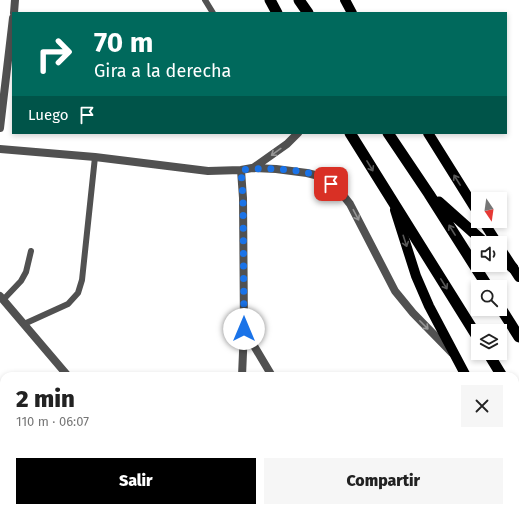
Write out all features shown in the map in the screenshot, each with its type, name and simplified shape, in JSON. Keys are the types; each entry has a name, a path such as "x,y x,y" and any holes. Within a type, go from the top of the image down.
{"highway":[{"path":"270,0 276,12"},
{"path":"299,0 307,12"},
{"path":"351,134 471,327"},
{"path":"389,134 484,280"},
{"path":"429,194 477,236"},
{"path":"507,263 516,273"},
{"path":"506,316 519,337"},
{"path":"492,360 500,372"}],"main road":[{"path":"345,0 351,12"},
{"path":"429,134 471,202"},
{"path":"393,204 416,276 429,306 464,372"},
{"path":"507,259 516,273"}],"street":[{"path":"14,12 15,0"},
{"path":"0,128 12,26"},
{"path":"252,168 287,144 297,134"},
{"path":"0,149 95,157 208,171 241,170 252,168 276,169 307,173 323,177 339,190 350,204 395,291 413,313 454,355"},
{"path":"241,170 243,198 244,329 242,372"},
{"path":"2,298 65,372"},
{"path":"244,329 270,372"}],"lane":[{"path":"205,0 212,12"},
{"path":"24,324 68,304 78,293 82,280 95,157"},
{"path":"2,298 21,281 26,272 31,251"}],"route":[{"path":"244,329 243,198 241,170 252,168 276,169 307,173 323,177 331,184"}]}
